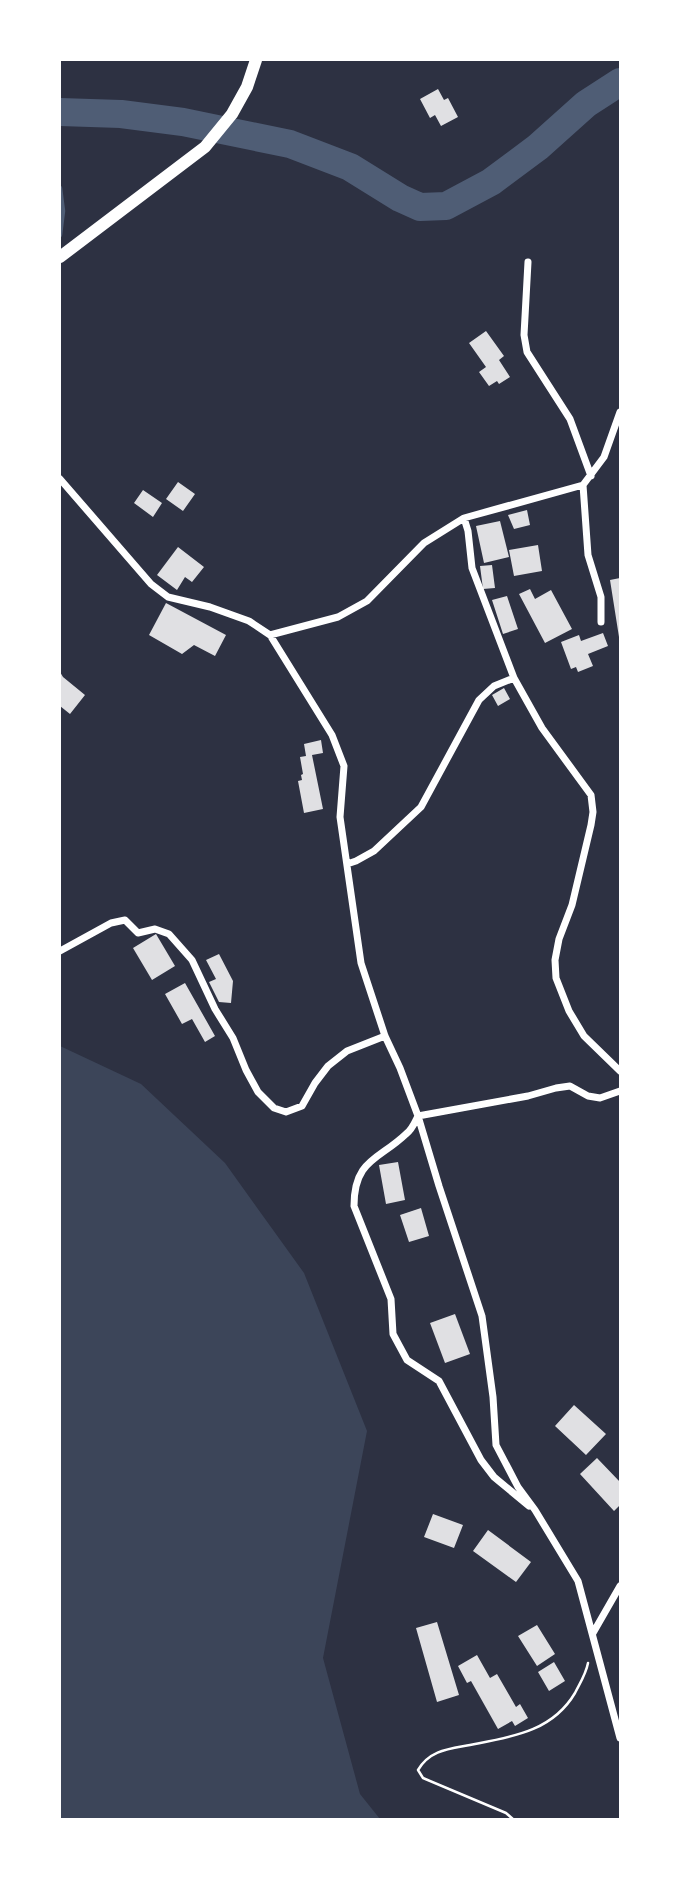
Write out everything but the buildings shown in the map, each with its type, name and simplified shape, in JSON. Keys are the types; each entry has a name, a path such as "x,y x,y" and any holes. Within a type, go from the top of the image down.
{"street":[{"path":"60,257 205,147 232,114 247,87 256,60"},
{"path":"527,262 524,335 527,352 570,419 591,476"},
{"path":"270,635 338,617 367,601 424,543 464,518 583,485 604,457 621,412"},
{"path":"60,479 151,584 168,597 210,607 249,621 270,635 332,735 344,766 340,817 361,963 385,1036 418,1116 482,1316 493,1398 496,1446 518,1487 578,1581 621,1738"},
{"path":"583,485 588,555 601,597 600,622"},
{"path":"464,518 472,568 514,678 542,728 591,795 591,825 572,905 559,939 555,960 556,978 569,1011 584,1036 621,1071"},
{"path":"347,864 374,851 421,807 479,700 494,685 514,678"},
{"path":"60,951 111,923 125,920 138,933 155,929 169,934 192,960 258,1092 274,1108 286,1112 302,1106 328,1066 347,1051 385,1036"},
{"path":"418,1116 570,1086 588,1096 600,1098 621,1091"},
{"path":"418,1116 409,1133 373,1157 359,1176 354,1192 354,1206 391,1299 393,1334 407,1360 439,1381 481,1460 494,1477 519,1500 535,1510"},
{"path":"593,1633 621,1586"}],"path":[{"path":"514,1819 506,1813 423,1778 418,1770 423,1761 439,1751 523,1734 550,1721 570,1700 587,1672 589,1659"}],"shaded area":[{"path":"60,1046 141,1084 225,1163 304,1273 367,1431 323,1658 360,1794 380,1819 60,1819"}],"waterway":[{"path":"60,112 121,114 183,122 290,144 350,167 400,198 420,207 446,206 491,182 538,147 586,104 620,82"},
{"path":"60,188 63,211 60,235"}]}
